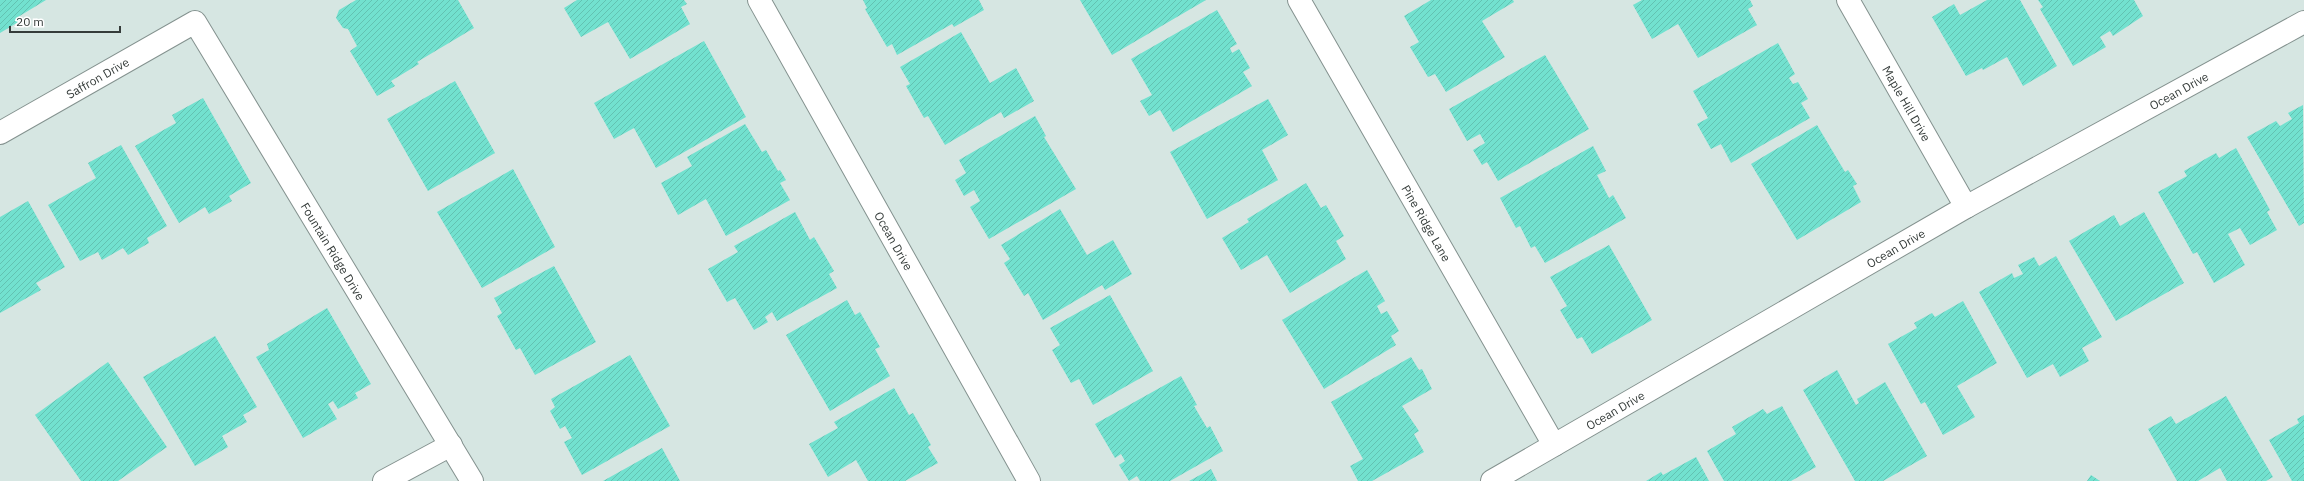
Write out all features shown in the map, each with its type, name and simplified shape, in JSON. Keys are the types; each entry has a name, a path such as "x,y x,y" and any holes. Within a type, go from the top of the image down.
{"street":[{"name":"Ocean Drive","path":"759,0 1029,481"},
{"name":"Pine Ridge Lane","path":"1299,0 1554,445"},
{"name":"Maple Hill Drive","path":"1848,0 1966,207"},
{"name":"Saffron Drive","path":"0,133 195,22"},
{"name":"Fountain Ridge Drive","path":"195,22 472,481"},
{"name":"Ocean Drive","path":"1492,481 1966,207 2304,22"},
{"path":"384,481 451,445"}],"building":[{"path":"0,0 46,0 18,17 20,21 0,33"},
{"path":"356,0 458,0 474,28 417,62 419,64 391,81 395,86 377,96 350,51 357,46 348,29 343,28 336,18 339,10"},
{"path":"577,0 684,0 687,4 681,7 690,24 630,59 608,22 581,37 564,8"},
{"path":"863,0 979,0 984,10 954,27 952,24 897,55 892,44 887,47 865,9 867,8"},
{"path":"1080,0 1206,0 1112,55"},
{"path":"1431,0 1513,0 1514,2 1482,21 1505,57 1446,92 1435,74 1428,77 1410,47 1419,42 1404,16"},
{"path":"1642,0 1750,0 1753,6 1748,9 1757,25 1698,58 1678,24 1652,39 1633,5"},
{"path":"1987,0 2020,0 2057,66 2023,86 2007,57 1983,70 1982,68 1966,76 1932,17 1954,4 1960,15"},
{"path":"2038,0 2134,0 2143,16 2113,36 2110,31 2100,37 2106,47 2073,66 2040,9 2043,7"},
{"path":"1217,10 1237,44 1230,48 1232,53 1239,49 1250,68 1243,72 1252,86 1173,132 1160,110 1149,116 1140,101 1152,95 1131,59"},
{"path":"961,32 990,83 1016,68 1034,101 1004,118 1001,112 945,145 928,116 924,118 906,86 910,84 900,67"},
{"path":"704,41 746,117 656,168 634,128 614,139 594,103"},
{"path":"1778,43 1795,74 1789,78 1793,84 1798,82 1808,99 1801,103 1810,118 1731,163 1721,144 1711,149 1697,124 1708,118 1693,91"},
{"path":"1545,55 1589,129 1498,181 1487,162 1482,165 1473,150 1485,143 1480,134 1467,141 1449,109"},
{"path":"455,81 495,153 428,191 387,119"},
{"path":"203,98 251,183 229,196 232,201 209,214 205,207 179,223 135,146 176,123 172,115"},
{"path":"1268,99 1288,135 1262,150 1278,180 1207,219 1170,152"},
{"path":"2303,105 2304,223 2299,226 2247,137 2276,121 2280,126 2292,119 2288,113"},
{"path":"1035,116 1046,136 1044,137 1076,189 989,239 970,207 980,201 974,190 964,196 955,180 966,173 959,160"},
{"path":"745,124 762,152 766,150 778,171 780,170 786,180 780,183 790,200 726,236 706,199 678,215 661,183 692,166 687,157"},
{"path":"1817,125 1845,172 1848,170 1857,184 1853,186 1861,202 1797,240 1751,164"},
{"path":"121,145 167,226 147,238 149,243 128,255 123,248 102,260 98,252 80,261 48,205 96,178 88,163"},
{"path":"1593,146 1606,171 1597,175 1609,198 1613,195 1626,218 1545,263 1535,246 1531,248 1520,226 1516,228 1500,198"},
{"path":"2236,148 2270,210 2267,212 2277,230 2250,245 2240,228 2228,234 2245,265 2214,283 2197,252 2193,254 2158,192 2187,176 2184,171 2216,153 2219,158"},
{"path":"513,169 555,247 482,288 437,212"},
{"path":"1306,183 1321,208 1326,205 1344,236 1336,241 1346,259 1290,293 1267,255 1241,270 1222,238 1249,222 1247,219"},
{"path":"28,201 65,267 36,283 41,290 0,313 0,217"},
{"path":"1060,209 1087,255 1113,240 1132,274 1105,290 1102,285 1043,320 1028,293 1024,296 1004,263 1010,259 1001,245"},
{"path":"795,212 810,240 814,237 834,271 829,274 837,288 777,321 772,312 765,317 768,322 754,330 735,298 727,302 708,269 738,252 734,246"},
{"path":"2144,212 2184,283 2116,321 2069,241 2114,215 2120,226"},
{"path":"1609,245 1652,320 1592,354 1582,337 1577,339 1560,310 1567,306 1550,277"},
{"path":"2056,256 2102,337 2082,348 2089,361 2060,377 2053,364 2027,378 1979,292 2012,273 2014,278 2023,274 2018,265 2034,257 2039,266"},
{"path":"554,266 596,342 535,375 520,348 516,350 497,316 502,313 494,298"},
{"path":"1367,270 1385,301 1377,306 1381,314 1387,311 1399,331 1391,336 1396,345 1324,389 1282,320"},
{"path":"1110,295 1153,371 1093,405 1079,379 1071,383 1052,350 1060,345 1050,328"},
{"path":"847,300 855,315 860,312 880,347 875,349 890,376 830,411 786,335"},
{"path":"1963,301 1997,363 1957,386 1975,417 1943,435 1925,402 1921,404 1888,344 1917,328 1914,323 1932,313 1935,317"},
{"path":"327,308 371,384 355,393 358,398 338,409 333,401 328,404 337,419 303,438 256,357 269,350 267,344"},
{"path":"215,336 257,407 243,415 247,422 222,436 228,447 195,466 143,377"},
{"path":"630,355 670,426 582,475 564,442 572,438 565,426 560,429 550,411 555,407 551,399"},
{"path":"1411,357 1419,370 1422,369 1432,389 1402,406 1419,431 1414,434 1424,452 1372,481 1358,481 1350,466 1363,459 1331,402"},
{"path":"108,362 167,447 118,481 81,481 35,415"},
{"path":"1837,370 1856,405 1859,403 1857,399 1885,382 1927,456 1883,481 1855,481 1803,390"},
{"path":"1181,376 1197,405 1194,406 1207,428 1210,426 1223,451 1170,481 1140,481 1137,476 1129,481 1119,465 1125,461 1121,454 1115,458 1095,424"},
{"path":"894,388 909,415 913,413 931,445 928,447 938,463 905,481 868,481 856,460 828,477 809,444 838,428 834,422"},
{"path":"2226,396 2273,477 2266,481 2227,481 2220,468 2198,481 2177,481 2148,429 2171,416 2176,424"},
{"path":"1782,406 1816,467 1791,481 1724,481 1707,451 1736,434 1732,427 1763,409 1767,414"},
{"path":"2304,415 2304,481 2292,481 2269,440 2299,423 2297,419"},
{"path":"662,448 680,481 603,481"},
{"path":"1696,457 1709,481 1646,481 1661,472 1663,475"},
{"path":"1211,469 1217,481 1189,481"},
{"path":"2091,475 2100,481 2087,481"}]}
